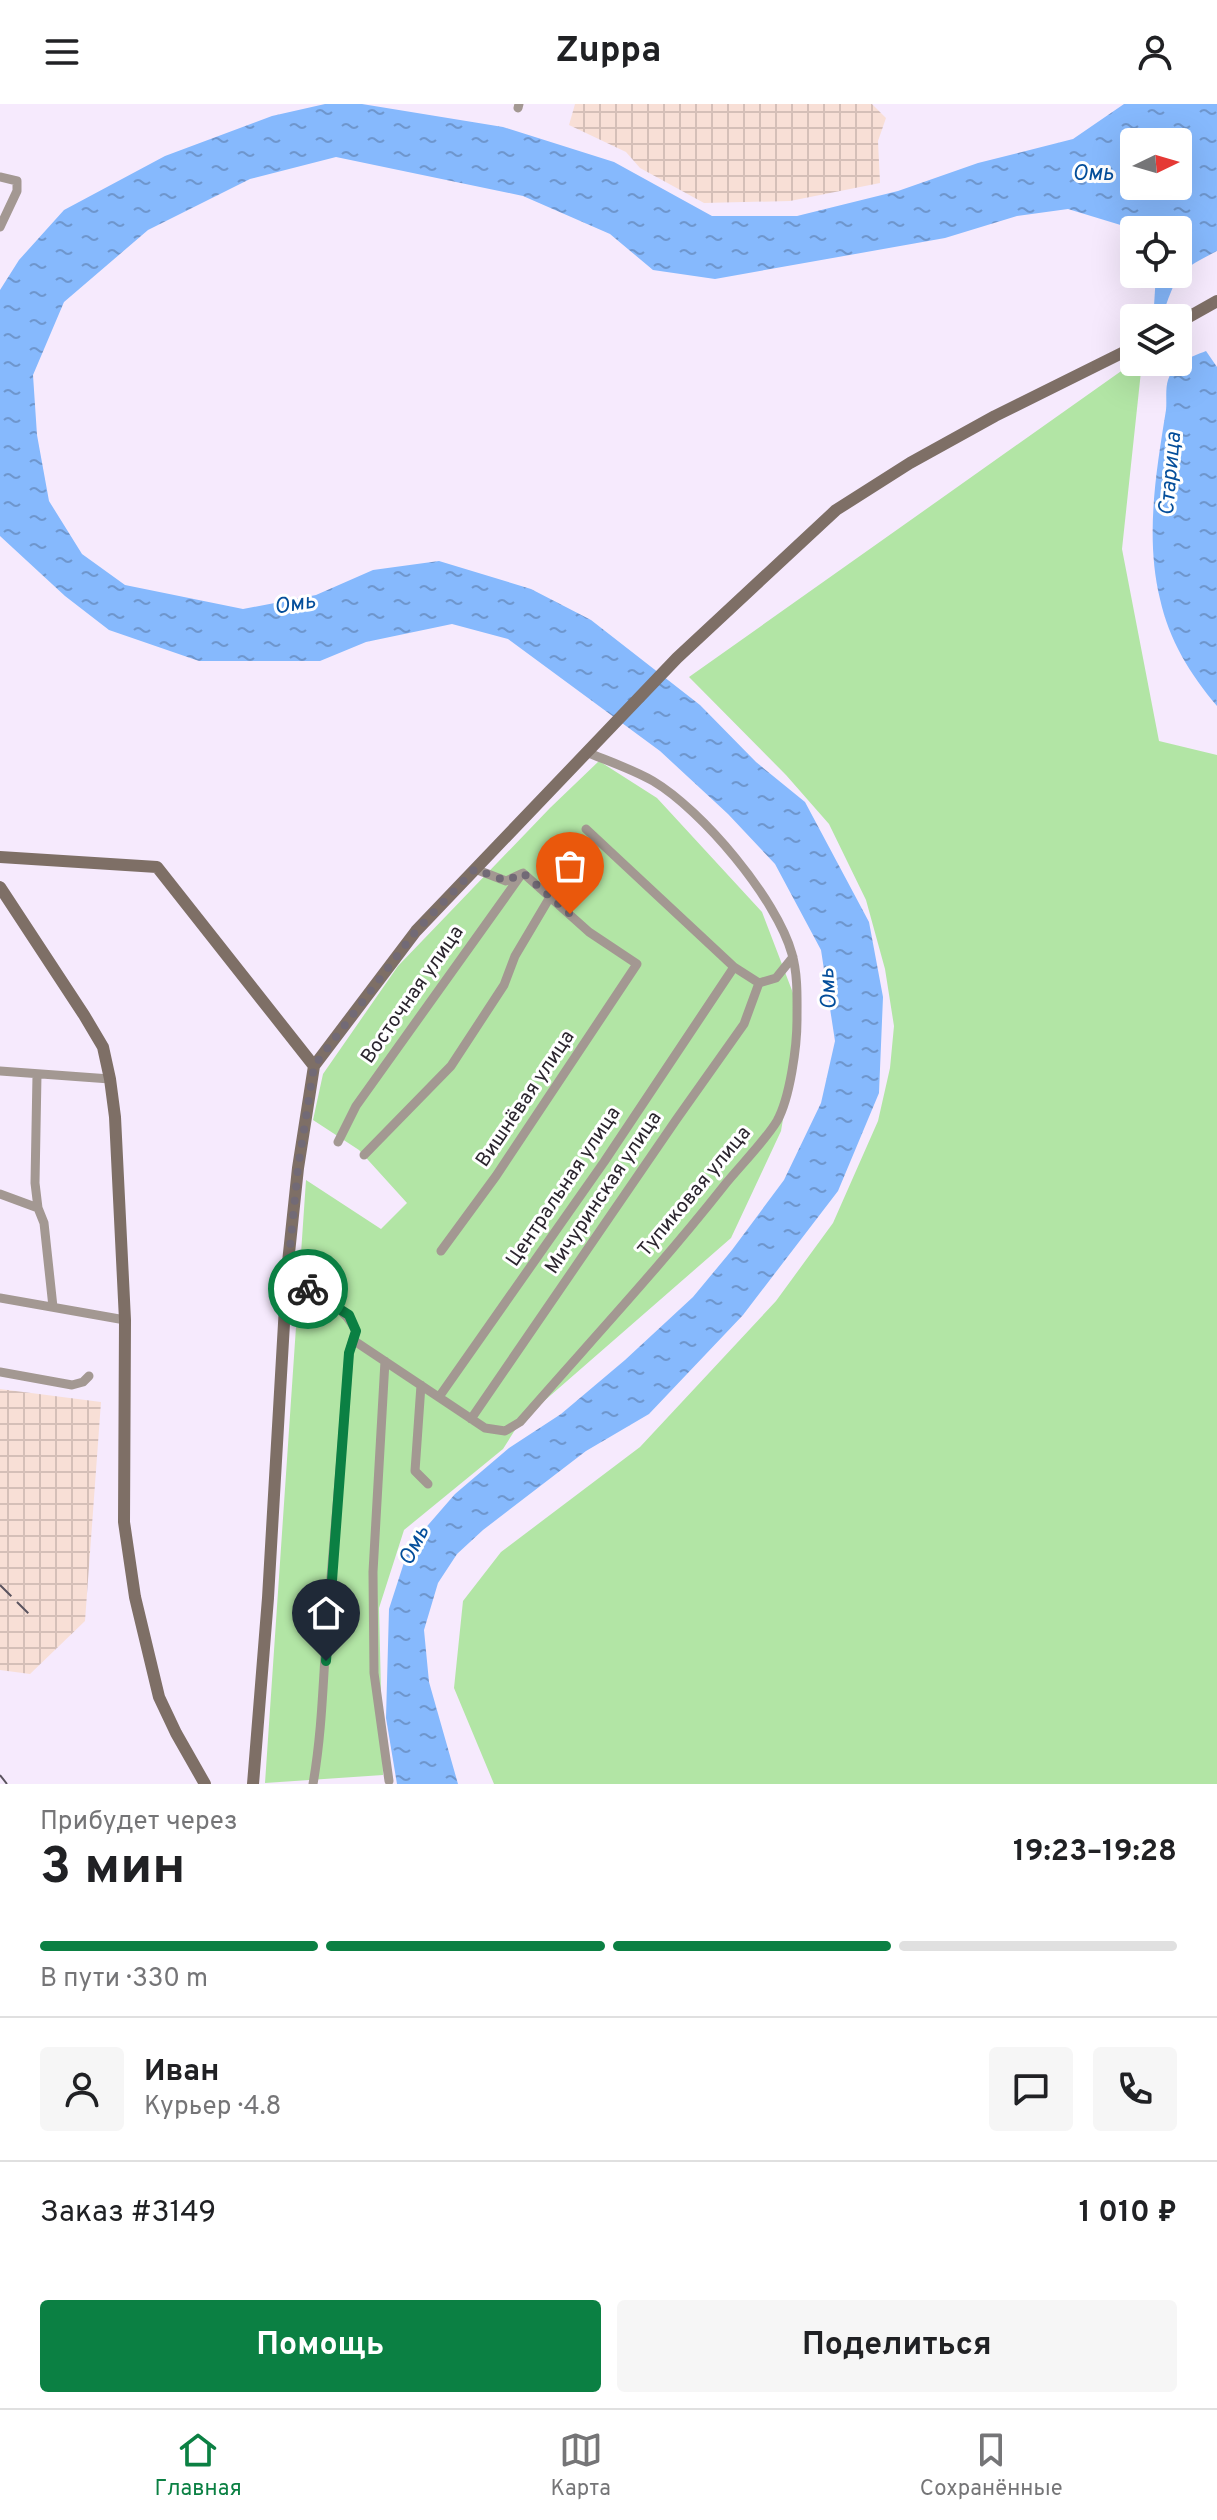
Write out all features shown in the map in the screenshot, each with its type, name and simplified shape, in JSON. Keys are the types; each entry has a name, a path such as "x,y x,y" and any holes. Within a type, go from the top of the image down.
{"street":[{"path":"0,177 17,181 17,191 0,227"},
{"path":"1192,315 1217,301"},
{"path":"253,1784 268,1598 287,1277 298,1168 314,1066 416,931 677,658 836,510 910,463 995,416 1120,354"},
{"name":"Тупиковая улица","path":"471,1419 485,1428 505,1431 520,1422 699,1217 777,1120 790,1080 797,1038 793,957 766,899 734,857 691,811 653,781 588,750"},
{"path":"586,829 734,967 759,983 776,978 793,957"},
{"path":"0,857 157,867 314,1066"},
{"path":"364,1155 451,1066 504,985 515,956 550,897 523,873 506,881 475,869"},
{"name":"Восточная улица","path":"338,1142 356,1106 523,873"},
{"path":"0,887 103,1047 115,1117 125,1320 124,1522 135,1597 159,1697 205,1784"},
{"name":"Вишнёвая улица","path":"441,1251 505,1163 637,964 589,932 550,897"},
{"name":"Центральная улица","path":"439,1397 604,1162 734,967"},
{"name":"Мичуринская улица","path":"471,1419 744,1024 759,983"},
{"path":"0,1071 110,1079"},
{"path":"37,1075 35,1183 38,1208 44,1223 53,1307"},
{"path":"0,1194 38,1208"},
{"path":"287,1277 349,1315 356,1331 349,1353 327,1616 322,1721 313,1784"},
{"path":"0,1298 125,1320"},
{"path":"353,1340 471,1419"},
{"path":"385,1361 373,1572 374,1673 389,1781"},
{"path":"0,1372 72,1385 83,1382 89,1376"},
{"path":"421,1385 415,1471 428,1484"}],"shaded area":[{"path":"575,104 872,104 886,118 878,141 880,183 790,201 704,203 640,168 626,152 569,125"},
{"path":"0,1389 101,1402 85,1621 30,1674 0,1670"}],"green space":[{"path":"1120,372 1120,376 1141,376 1122,549 1159,741 1217,755 1217,1784 494,1784 454,1688 463,1601 501,1552 640,1447 776,1301 833,1223 878,1121 890,1068 894,1026 885,969 866,900 829,824 786,775 689,677"},
{"path":"599,761 657,798 762,912 801,1014 781,1131 731,1238 520,1422 503,1449 404,1530 379,1608 383,1775 265,1783 306,1180 381,1229 407,1203 359,1150 313,1120 323,1074 398,966"}],"water":[{"name":"Омь","path":"325,104 362,104 503,127 614,162 712,216 797,216 898,191 978,163 1073,139 1124,104 1217,104 1217,251 1192,265 1192,216 1120,216 1120,225 1068,209 1017,216 945,238 715,279 653,270 610,234 523,196 336,157 250,179 148,230 64,302 33,375 37,435 49,501 82,554 125,585 243,609 316,595 373,570 439,561 531,589 591,620 700,705 756,762 805,802 869,922 883,997 879,1093 838,1191 743,1315 649,1414 586,1451 483,1530 457,1554 438,1583 424,1630 429,1682 458,1784 397,1784 386,1718 389,1609 409,1547 455,1494 509,1448 561,1414 693,1297 784,1180 821,1103 835,1041 821,950 775,864 728,814 660,751 508,639 452,624 366,642 320,661 199,661 109,630 65,596 0,536 0,290 19,260 64,210 165,156 272,116"},
{"name":"Омь","path":"1155,288 1173,288 1167,304 1154,304"},
{"name":"Старица","path":"1206,351 1217,367 1217,706 1189,669 1169,629 1160,599 1153,552 1154,504 1168,380 1170,376 1192,376 1192,357"}],"railway":[{"path":"0,1585 33,1618"},
{"path":"0,1775 7,1784"}],"way so far":[{"path":"308,1289 287,1277 298,1168 314,1066 416,931 475,869 506,881 523,873 570,914"}],"route":[{"path":"308,1289 349,1315 356,1331 349,1353 326,1661"}]}
